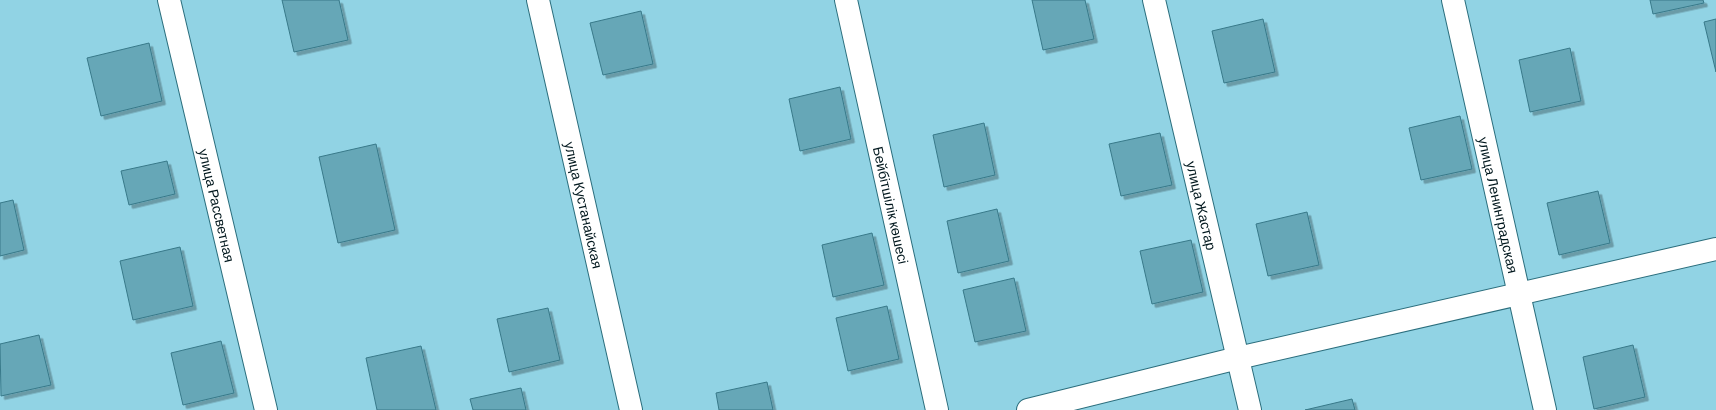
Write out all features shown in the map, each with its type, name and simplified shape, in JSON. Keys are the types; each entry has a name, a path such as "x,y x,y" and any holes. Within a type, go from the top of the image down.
{"street":[{"name":"улица Рассветная","path":"169,0 266,410"},
{"name":"улица Кустанайская","path":"538,0 631,410"},
{"name":"Бейбітшілік көшесі","path":"846,0 937,410"},
{"name":"улица Жастар","path":"1154,0 1250,410"},
{"name":"улица Ленинградская","path":"1453,0 1546,410"},
{"path":"1028,410 1238,358 1716,249"}],"building":[{"path":"282,0 339,0 348,40 294,52"},
{"path":"1032,0 1085,0 1094,39 1043,50"},
{"path":"1650,0 1703,0 1704,3 1653,14"},
{"path":"641,11 653,64 603,75 590,23"},
{"path":"1263,19 1275,72 1224,83 1212,31"},
{"path":"1716,19 1716,72 1704,22"},
{"path":"149,43 162,101 101,116 87,58"},
{"path":"1570,48 1581,101 1530,112 1519,60"},
{"path":"840,87 851,139 800,151 789,99"},
{"path":"1460,116 1472,169 1421,180 1409,128"},
{"path":"984,123 995,175 944,187 933,135"},
{"path":"1160,133 1172,185 1121,196 1109,144"},
{"path":"376,144 395,230 338,243 319,157"},
{"path":"167,161 175,194 129,205 121,171"},
{"path":"1598,191 1610,243 1559,255 1547,203"},
{"path":"13,200 24,250 0,256 0,203"},
{"path":"997,209 1009,261 958,273 947,221"},
{"path":"1307,212 1319,265 1268,276 1256,224"},
{"path":"872,233 884,285 833,297 822,245"},
{"path":"1191,240 1203,292 1152,304 1140,251"},
{"path":"180,247 193,306 133,320 120,261"},
{"path":"1014,278 1026,331 975,342 963,290"},
{"path":"887,306 899,359 848,371 836,318"},
{"path":"548,308 560,360 509,372 497,319"},
{"path":"39,335 51,385 1,396 0,344"},
{"path":"221,341 234,393 183,405 171,353"},
{"path":"1633,345 1645,397 1594,409 1583,357"},
{"path":"421,346 436,410 377,410 366,358"},
{"path":"767,382 773,410 719,410 716,393"},
{"path":"521,388 526,410 473,410 470,399"},
{"path":"1352,399 1355,410 1305,410"}]}
